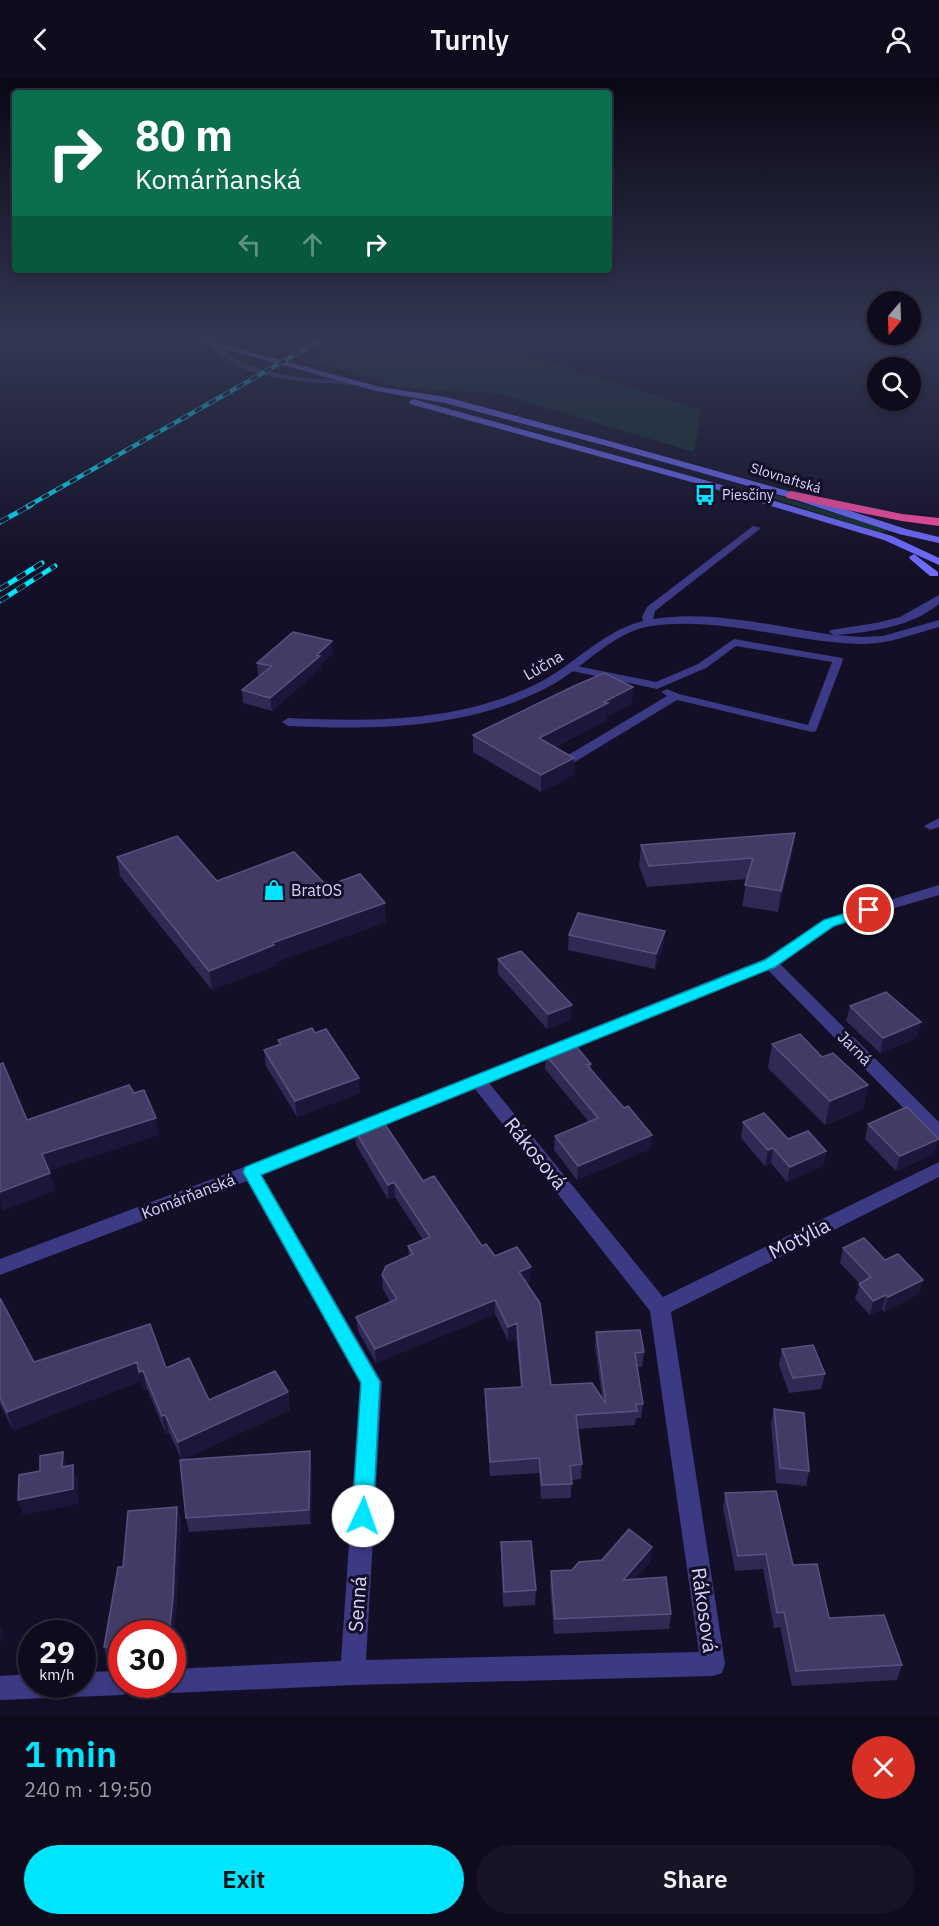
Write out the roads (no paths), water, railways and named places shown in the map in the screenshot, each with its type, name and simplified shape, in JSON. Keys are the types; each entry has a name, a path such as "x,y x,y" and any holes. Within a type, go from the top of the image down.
{"highway":[{"path":"791,495 824,500 890,516 939,522"}],"main road":[{"name":"Slovnaftská","path":"462,416 698,481 904,544 939,561"},
{"name":"Slovnaftská","path":"505,416 791,495 903,532 939,540"},
{"path":"857,516 939,533"},
{"name":"Slovnaftská","path":"854,530 914,557 937,579"},
{"path":"937,579 939,561"}],"street":[{"name":"Lúčna","path":"805,634 877,626 923,610 939,598"},
{"name":"Lúčna","path":"288,722 384,725 452,717 488,708 518,698 572,668 610,638 648,623 671,621 720,623 849,640 875,640 916,632 939,623"},
{"name":"Komárňanská","path":"0,1267 251,1172 770,963 829,923 939,890"},
{"name":"Jarná","path":"770,963 939,1133"},
{"name":"Rákosová","path":"186,1680 353,1673 713,1664 660,1308 478,1081"},
{"name":"Motýlia","path":"660,1308 939,1168"},
{"name":"Senná","path":"251,1172 371,1382 353,1673"},
{"path":"0,1688 108,1684"}],"lane":[{"path":"648,623 647,617 651,609 756,528"},
{"path":"572,668 657,686 675,696 812,729 838,660 734,642 702,666 657,686"},
{"path":"564,763 675,696"}],"railway":[{"path":"28,506 186,416"},
{"path":"0,522 31,505"},
{"path":"0,589 42,563"},
{"path":"0,601 55,566"}],"place":[{"name":"Piesčiny","path":"705,495"},
{"name":"BratOS","path":"274,890"}]}
